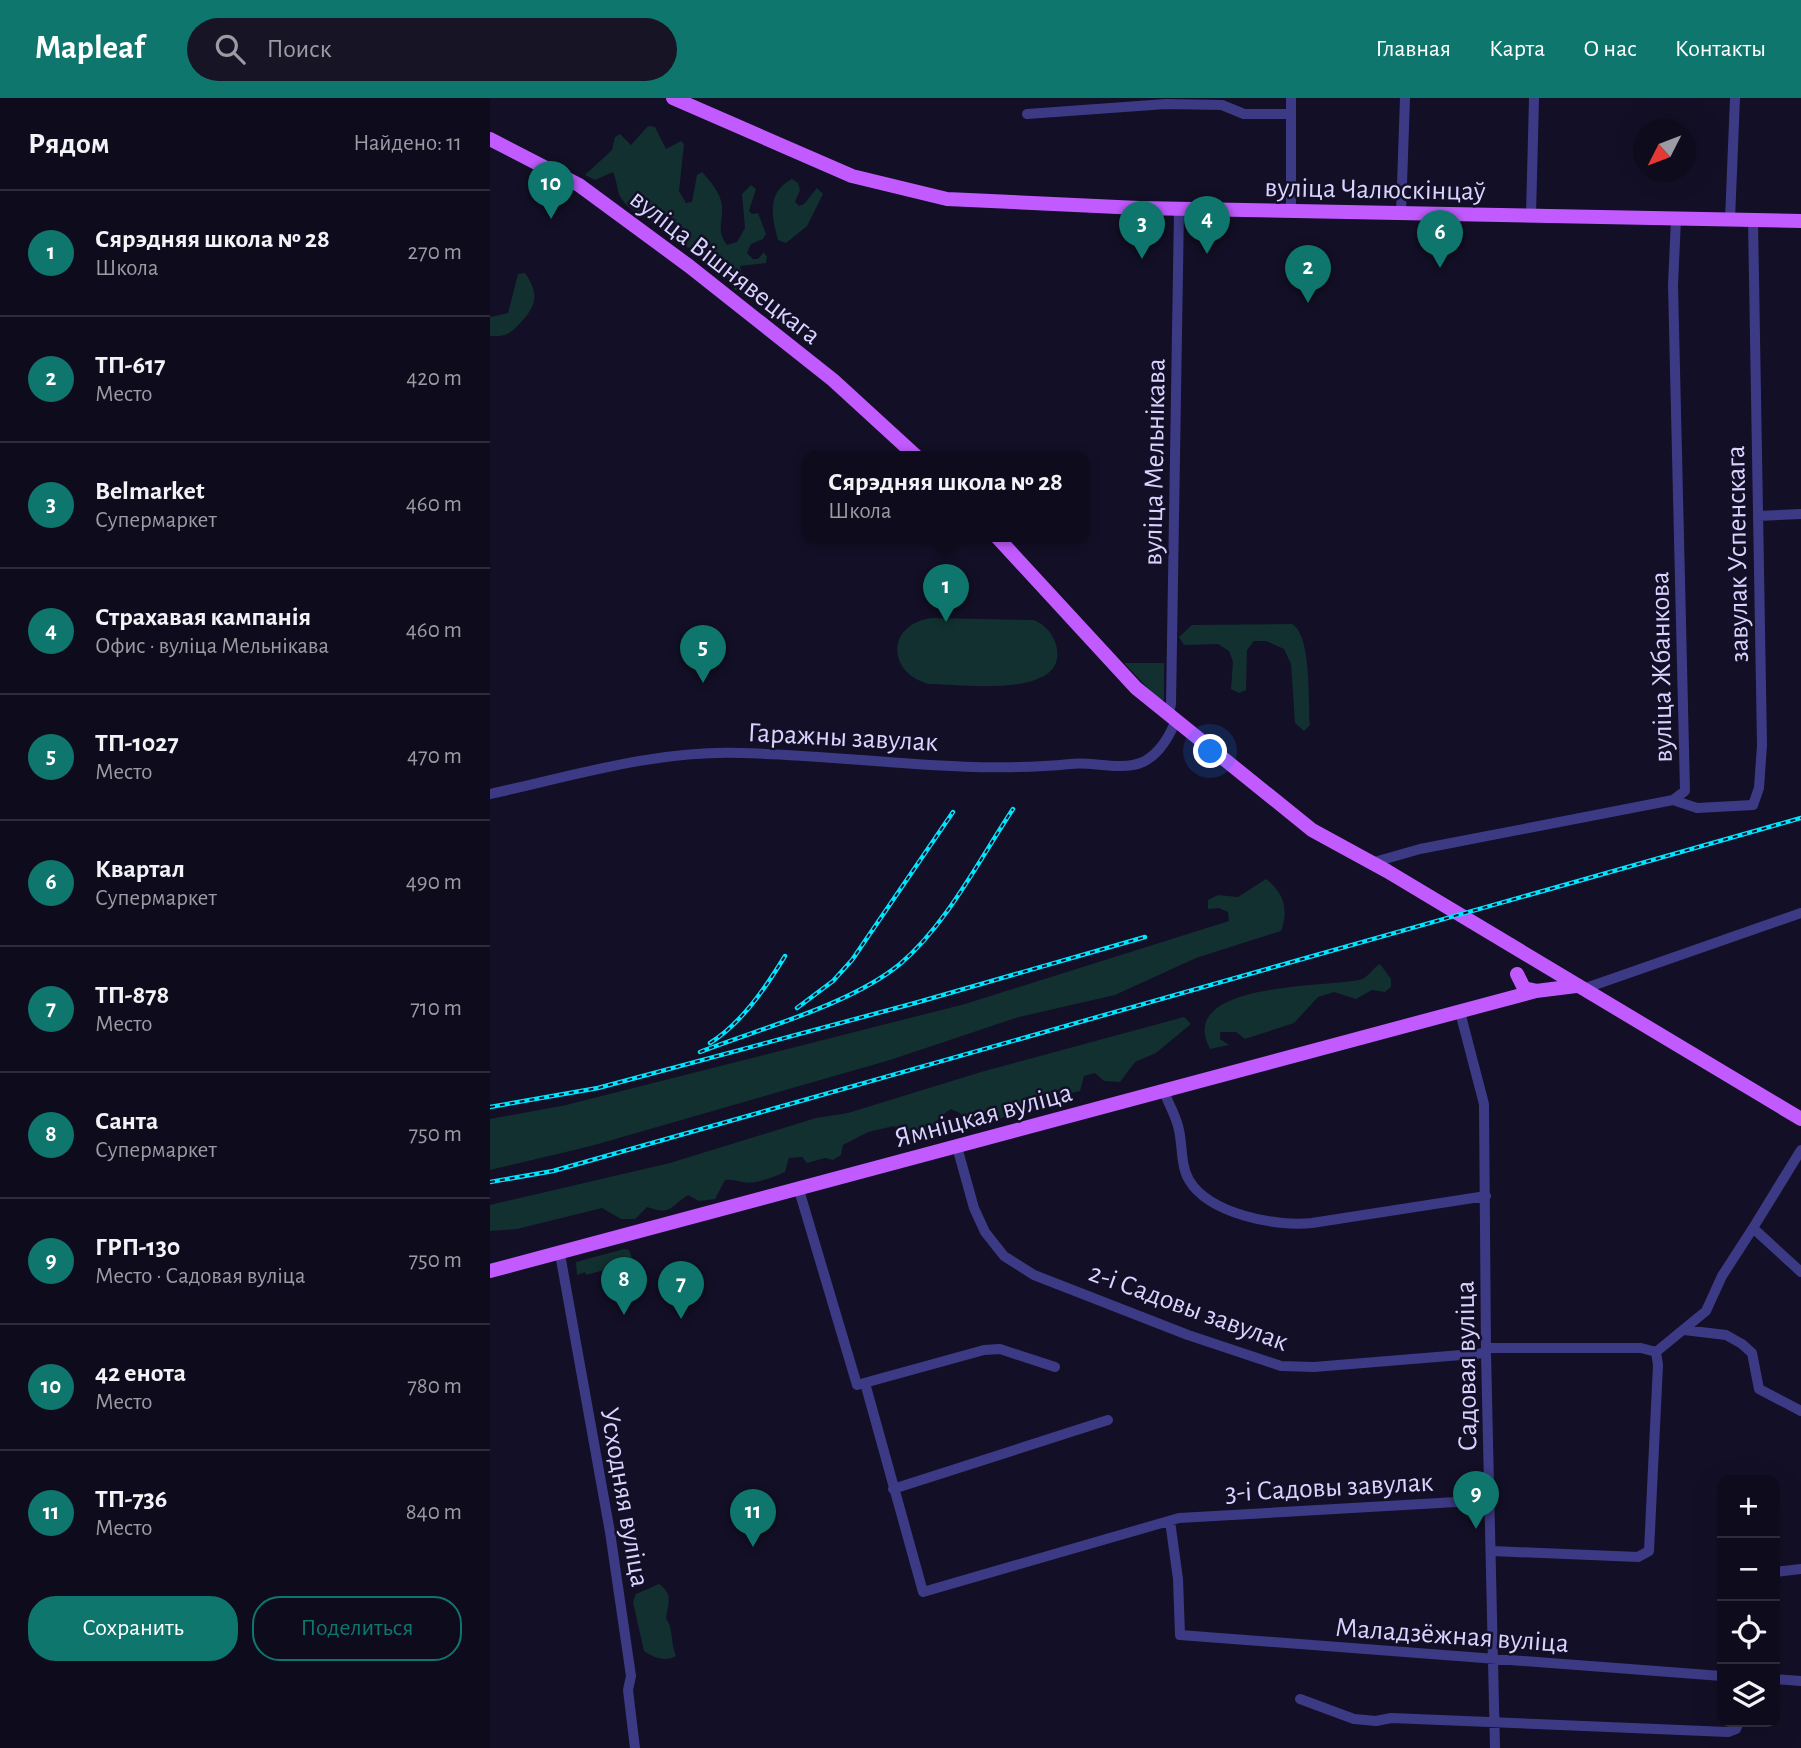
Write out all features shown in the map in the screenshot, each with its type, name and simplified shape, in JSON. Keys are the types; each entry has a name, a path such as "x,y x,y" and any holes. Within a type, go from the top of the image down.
{"main road":[{"name":"вуліца Чалюскінцаў","path":"673,98 852,176 914,193 998,204 1801,222"},
{"name":"вуліца Вішнявецкага","path":"490,139 561,173 667,249 833,380 911,451"},
{"path":"1002,542 1136,688 1171,719 1312,830 1801,1119"},
{"path":"1489,1005 1507,991 1518,971 1530,962 1541,965 1547,972 1547,981 1536,991 1524,988 1518,971 1510,946"},
{"name":"Ямніцкая вуліца","path":"490,1271 1536,991 1580,988"}],"street":[{"path":"1291,98 1291,211"},
{"path":"1401,213 1405,98"},
{"path":"1531,215 1534,98"},
{"path":"1730,220 1735,98"},
{"path":"1027,114 1112,102 1166,101 1222,102 1244,114 1291,114"},
{"name":"вуліца Мельнікава","path":"1171,719 1180,209"},
{"name":"вуліца Жбанкова","path":"1371,863 1420,849 1673,800 1685,791 1673,285 1676,219"},
{"name":"завулак Успенскага","path":"1673,800 1697,808 1753,804 1759,788 1762,745 1753,220"},
{"path":"1758,516 1801,514"},
{"name":"Гаражны завулак","path":"490,794 682,754 739,752 974,766 1050,767 1072,763 1134,765 1147,761 1169,737 1171,719"},
{"path":"1580,988 1801,913"},
{"name":"Садовая вуліца","path":"1460,1012 1484,1104 1486,1351 1495,1748"},
{"path":"1164,1091 1178,1125 1189,1180 1210,1200 1263,1221 1289,1225 1312,1223 1486,1196"},
{"name":"2-і Садовы завулак","path":"957,1147 974,1208 985,1232 1004,1256 1034,1275 1188,1335 1281,1366 1314,1367 1486,1351 1642,1348 1656,1352"},
{"path":"1492,1551 1641,1557 1649,1551 1658,1365 1656,1352 1706,1311 1722,1276 1801,1150"},
{"path":"799,1190 893,1489 1108,1420"},
{"path":"1753,1228 1801,1272"},
{"name":"Усходняя вуліца","path":"560,1254 618,1577 631,1676 628,1689 635,1748"},
{"path":"1684,1330 1734,1338 1752,1353 1759,1389 1795,1405 1801,1411"},
{"path":"861,1384 984,1350 1000,1349 1055,1367"},
{"name":"3-і Садовы завулак","path":"893,1489 923,1592 1170,1521 1243,1513 1491,1500"},
{"name":"Маладзёжная вуліца","path":"1170,1521 1178,1579 1180,1635 1493,1661 1717,1676"},
{"path":"1780,1571 1801,1569"},
{"path":"1780,1679 1801,1681"},
{"path":"1300,1699 1363,1720 1391,1718 1728,1732 1737,1727"}],"green space":[{"path":"648,126 655,127 666,149 681,141 684,144 679,191 686,203 692,202 697,175 702,172 715,188 720,196 721,231 727,245 737,242 745,228 742,194 751,185 756,189 749,211 752,214 758,213 766,234 763,239 751,244 747,253 753,259 758,259 764,252 767,257 766,263 740,266 744,282 740,289 735,290 724,273 705,264 695,251 675,241 665,228 627,206 620,196 613,172 595,180 585,175 612,150 615,137 620,134 631,145"},
{"path":"792,179 798,183 800,190 795,202 799,206 804,204 817,188 823,194 807,226 786,243 778,240 773,205 778,190"},
{"path":"525,273 534,292 531,309 509,333 490,336 490,317 508,313 518,274"},
{"path":"933,618 1034,620 1052,635 1057,649 1055,665 1045,676 1028,682 985,686 929,684 905,670 897,649 906,629"},
{"path":"1292,624 1303,641 1308,670 1310,725 1304,731 1295,723 1291,664 1284,649 1266,641 1254,641 1247,650 1246,690 1239,693 1231,689 1233,662 1229,651 1218,644 1184,645 1179,637 1192,625"},
{"path":"1124,663 1164,663 1164,700 1159,700"},
{"path":"1266,879 1277,890 1283,902 1285,916 1281,931 1196,958 1115,995 1019,1017 890,1060 591,1146 490,1170 490,1119 566,1105 965,1004 1229,921 1228,912 1219,908 1208,909 1208,900 1218,895 1238,897"},
{"path":"1380,964 1391,979 1391,987 1385,992 1372,990 1356,999 1334,992 1318,997 1294,1023 1245,1039 1236,1032 1220,1032 1220,1039 1229,1045 1210,1049 1205,1027 1214,1011 1233,1000 1288,987 1359,980"},
{"path":"1184,1017 1191,1024 1156,1053 1135,1062 1120,1082 1104,1081 1095,1073 1084,1076 1080,1091 1050,1098 1043,1104 1017,1105 1010,1115 970,1129 960,1113 951,1109 919,1136 904,1134 894,1126 868,1132 843,1145 841,1155 833,1160 825,1158 807,1163 802,1157 789,1158 785,1172 770,1178 748,1183 725,1180 715,1199 699,1201 688,1195 666,1210 647,1207 635,1219 621,1219 602,1208 517,1229 490,1231 490,1205 670,1163 816,1118 848,1113 981,1072"},
{"path":"629,1250 632,1258 626,1271 621,1272 619,1266 577,1275 576,1262"},
{"path":"659,1584 668,1595 666,1618 676,1656 668,1659 644,1651 633,1602 636,1594"}],"railway":[{"path":"700,1052 831,1004 880,979 900,964 933,930 947,911 1013,809"},
{"path":"797,1008 833,981 852,960 953,812"},
{"path":"490,1182 553,1171 1801,818"},
{"path":"490,1107 598,1088 915,1003 1145,937"},
{"path":"710,1043 743,1015 785,956"}],"place":[{"name":"42 енота","path":"551,219"},
{"name":"Страхавая кампанія","path":"1207,254"},
{"name":"Belmarket","path":"1142,259"},
{"name":"Квартал","path":"1440,268"},
{"name":"ТП-617","path":"1308,303"},
{"name":"Сярэдняя школа № 28","path":"946,622"},
{"name":"ТП-1027","path":"703,683"},
{"name":"Санта","path":"624,1315"},
{"name":"ТП-878","path":"681,1319"},
{"name":"ГРП-130","path":"1476,1529"},
{"name":"ТП-736","path":"753,1547"}]}
